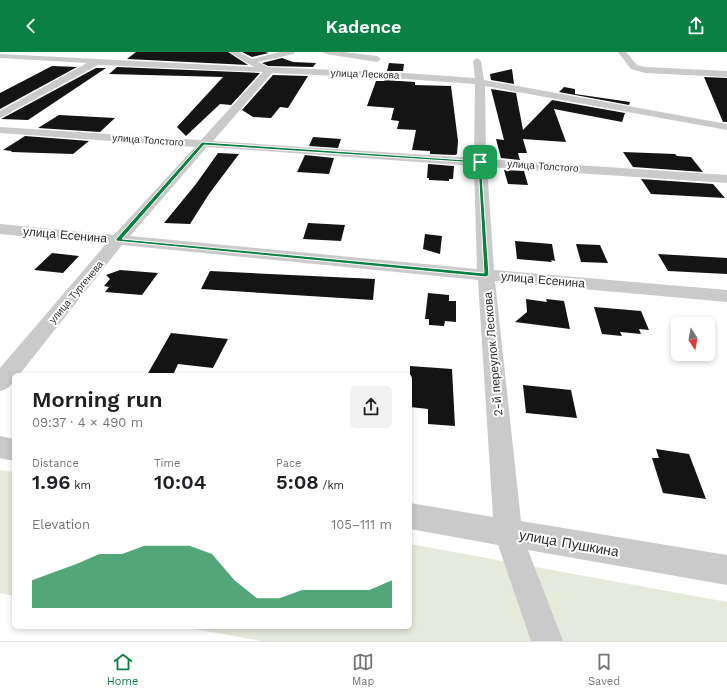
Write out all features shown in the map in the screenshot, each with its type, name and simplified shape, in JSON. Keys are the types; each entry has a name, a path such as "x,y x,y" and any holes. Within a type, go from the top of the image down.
{"street":[{"path":"0,116 96,62 82,52"},
{"path":"233,52 269,71"},
{"path":"252,61 291,52"},
{"path":"326,52 377,59"},
{"path":"622,52 634,67 645,70 727,74"},
{"name":"улица Лескова","path":"0,56 269,71 405,76 480,82 727,127"},
{"name":"2-й переулок Лескова","path":"477,61 480,82 480,162 486,275 508,532 547,641"},
{"name":"улица Тургенева","path":"0,383 118,240 269,71"},
{"name":"улица Толстого","path":"0,130 727,179"},
{"name":"улица Есенина","path":"0,229 486,275 727,296"},
{"path":"0,447 12,450"},
{"name":"улица Пушкина","path":"412,516 727,570"}],"green space":[{"path":"0,470 12,472 12,596 0,593"},
{"path":"412,544 727,602 727,641 261,641 195,629 412,629"}],"building":[{"path":"136,52 228,52 248,65 127,59"},
{"path":"242,52 265,52 269,53 252,57"},
{"path":"282,58 293,62 316,63 313,67 268,66 262,63"},
{"path":"389,63 404,64 403,71 387,71"},
{"path":"52,66 77,67 0,109 0,93"},
{"path":"117,67 260,73 231,105 220,104 186,136 177,127 223,77 109,74"},
{"path":"96,68 106,68 28,120 1,119"},
{"path":"512,69 514,84 491,80 490,74"},
{"path":"273,75 308,76 288,108 280,107 271,118 253,117 242,110"},
{"path":"704,77 727,78 727,122 723,122"},
{"path":"385,80 415,82 415,85 451,86 458,141 457,154 430,154 430,151 412,150 416,130 397,129 399,121 391,120 394,108 367,106 376,81"},
{"path":"564,87 575,89 575,94 630,102 629,105 559,92"},
{"path":"491,89 516,93 523,130 552,100 625,113 622,122 554,109 566,142 523,139 527,153 518,153 520,160 501,158 496,139 504,140"},
{"path":"59,115 115,118 100,132 38,128"},
{"path":"25,136 89,141 73,154 11,152 12,151 3,150"},
{"path":"313,137 341,139 338,148 309,146"},
{"path":"623,152 675,154 677,156 691,157 703,172 633,167"},
{"path":"218,153 239,154 209,194 190,224 164,223 196,184"},
{"path":"305,155 334,158 329,174 297,172"},
{"path":"428,164 454,166 453,179 449,179 449,181 429,180 429,178 427,178"},
{"path":"504,170 524,171 528,185 508,184"},
{"path":"641,179 713,184 725,198 651,194"},
{"path":"308,223 345,225 341,241 303,239"},
{"path":"425,234 442,236 440,254 423,249"},
{"path":"515,241 552,244 555,261 517,259"},
{"path":"576,244 600,245 608,263 581,262"},
{"path":"52,253 79,256 63,273 34,270"},
{"path":"658,254 727,258 727,274 668,271"},
{"path":"120,270 158,273 142,295 105,292 109,287 104,286 110,279 106,275"},
{"path":"210,271 375,279 373,300 201,289"},
{"path":"428,293 449,295 449,301 456,301 456,322 445,321 444,326 429,325 429,319 425,319"},
{"path":"526,299 547,302 546,299 564,301 570,329 515,322 527,312"},
{"path":"594,307 641,311 649,330 639,329 641,334 620,332 622,336 602,334"},
{"path":"171,333 228,339 213,368 178,364 174,373 148,373"},
{"path":"410,366 452,369 455,426 428,424 428,409 412,407 412,373 410,373"},
{"path":"523,385 571,390 577,418 526,413"},
{"path":"656,449 689,454 706,499 663,493 652,458 659,458"}],"route":[{"path":"204,143 480,162 486,275 118,240 204,143"}]}
